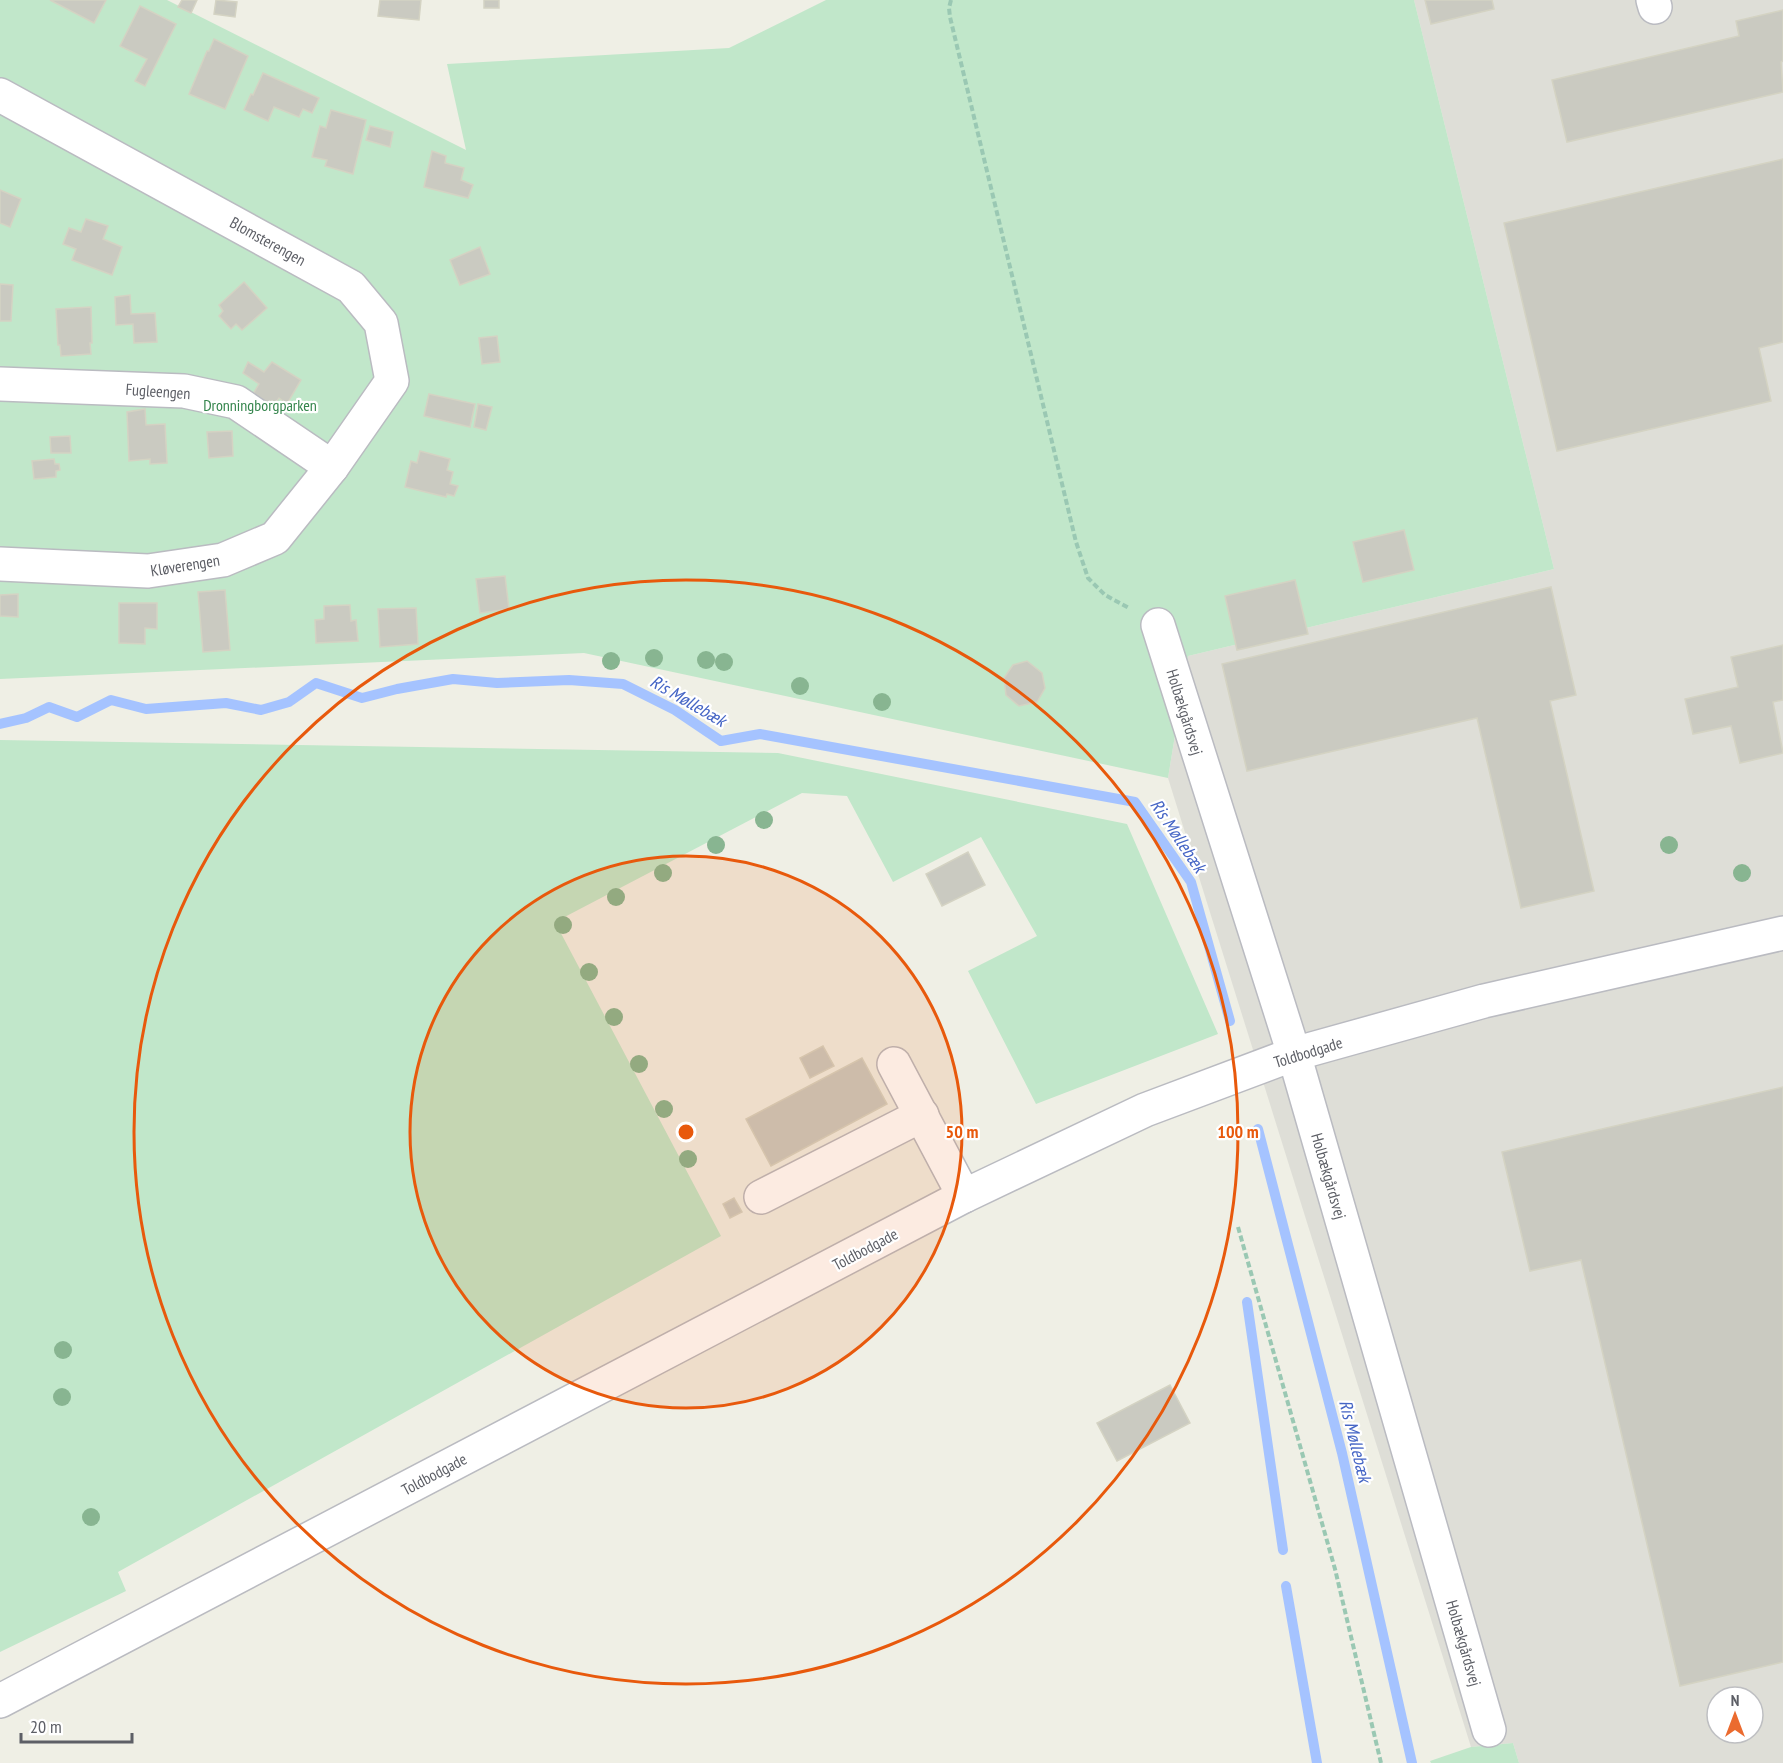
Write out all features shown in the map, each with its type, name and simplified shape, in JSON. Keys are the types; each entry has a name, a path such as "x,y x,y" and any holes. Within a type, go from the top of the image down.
{"street":[{"name":"Blomsterengen","path":"0,95 351,287 381,323 392,381 332,467"},
{"name":"Fugleengen","path":"0,384 184,391 236,402 332,467"},
{"name":"Kløverengen","path":"0,564 148,571 224,560 275,538 332,467"},
{"name":"Holbækgårdsvej","path":"1158,625 1293,1054 1489,1730"},
{"name":"Toldbodgade","path":"0,1701 964,1197 1145,1110 1293,1054 1484,1001 1783,933"},
{"path":"894,1064 964,1197"},
{"path":"761,1197 922,1115"}],"path":[{"path":"951,0 948,8 950,18 1076,542 1088,578 1105,595 1158,625"},
{"path":"1238,1227 1335,1569 1381,1763"}],"shaded area":[{"path":"1414,0 1783,0 1783,1763 1519,1763 1513,1743 1471,1747 1168,778 1188,656 1554,569"}],"green space":[{"name":"Dronningborgparken","path":"0,0 167,0 466,150 447,64 729,48 826,0 1414,0 1554,569 1188,656 1168,778 584,653 0,679"},
{"path":"0,740 778,753 1127,824 1218,1034 1036,1104 968,971 1037,936 981,837 893,882 847,796 802,793 555,922 721,1236 118,1572 126,1591 0,1652"},
{"path":"1513,1743 1519,1763 1431,1763 1430,1761 1471,1747"}],"building":[{"path":"50,0 106,0 94,23"},
{"path":"182,0 197,0 191,13 178,7"},
{"path":"216,0 237,2 235,17 214,14"},
{"path":"380,0 421,0 419,20 378,16"},
{"path":"484,0 499,0 499,8 484,8"},
{"path":"1425,0 1492,0 1494,9 1431,24"},
{"path":"140,6 176,24 145,86 135,81 147,59 120,46"},
{"path":"1783,10 1783,61 1781,62 1783,92 1567,142 1552,80 1739,36 1736,21"},
{"path":"214,39 248,56 225,109 189,94"},
{"path":"263,73 319,98 312,113 303,109 299,117 274,107 268,121 244,110"},
{"path":"331,110 366,120 353,174 325,166 327,160 312,157 320,126 326,128"},
{"path":"370,126 393,132 390,147 366,140"},
{"path":"432,151 446,156 445,163 464,168 461,180 473,185 468,198 424,187"},
{"path":"1783,159 1783,342 1759,348 1771,401 1557,451 1504,223"},
{"path":"0,190 21,199 10,227 0,223"},
{"path":"86,219 108,226 103,239 122,247 112,275 72,260 76,249 63,244 69,228 81,232"},
{"path":"480,247 490,274 460,285 450,260"},
{"path":"244,282 267,308 242,330 236,324 231,329 219,316 223,311 219,305"},
{"path":"0,284 13,285 11,321 0,321"},
{"path":"130,295 131,314 155,313 157,342 134,343 133,324 116,325 115,297"},
{"path":"91,307 91,354 61,356 60,345 58,345 56,309"},
{"path":"497,336 500,362 482,364 479,338"},
{"path":"248,362 264,372 272,362 301,380 287,404 279,398 273,407 253,394 259,384 243,373"},
{"path":"429,394 475,404 470,427 424,416"},
{"path":"478,404 492,407 486,430 474,427"},
{"path":"145,409 146,425 165,424 167,463 150,464 150,459 129,461 127,412"},
{"path":"232,431 233,456 209,458 207,432"},
{"path":"70,436 71,453 51,453 50,437"},
{"path":"420,451 450,459 447,470 453,472 450,484 458,486 454,496 447,494 446,497 405,487 411,461 417,463"},
{"path":"54,459 55,464 59,464 60,470 56,471 56,477 34,479 32,461"},
{"path":"1404,530 1414,570 1363,582 1353,542"},
{"path":"505,576 509,609 480,613 476,579"},
{"path":"1295,580 1308,634 1237,650 1225,596"},
{"path":"1551,587 1576,695 1550,701 1594,891 1521,908 1477,718 1247,771 1222,664"},
{"path":"225,590 230,650 203,652 198,592"},
{"path":"18,594 18,617 0,616 0,595"},
{"path":"119,603 157,603 157,629 145,628 145,644 119,643"},
{"path":"350,605 351,621 356,620 358,641 316,643 315,620 324,619 324,606"},
{"path":"416,608 418,644 380,647 378,609"},
{"path":"1783,645 1783,700 1773,702 1783,753 1740,763 1731,726 1693,734 1685,699 1738,687 1731,657"},
{"path":"1027,661 1042,673 1045,688 1037,702 1019,706 1006,695 1004,678 1013,665"},
{"path":"968,852 985,885 942,906 926,874"},
{"path":"823,1046 834,1066 810,1078 800,1058"},
{"path":"862,1058 887,1104 771,1166 746,1119"},
{"path":"1783,1087 1783,1662 1680,1686 1581,1260 1530,1271 1502,1152"},
{"path":"734,1198 742,1212 730,1218 723,1204"},
{"path":"1170,1385 1190,1423 1117,1461 1097,1423"}],"waterway":[{"name":"Ris Møllebæk","path":"0,724 26,718 49,707 77,717 111,700 146,709 226,703 261,710 289,702 316,683 362,698 453,679 497,683 569,680 623,684 675,710 721,741 760,734 1135,802 1191,882 1230,1021"},
{"name":"Ris Møllebæk","path":"1258,1129 1342,1453 1412,1763"},
{"path":"1247,1302 1283,1550"},
{"path":"1286,1586 1317,1763"}]}
